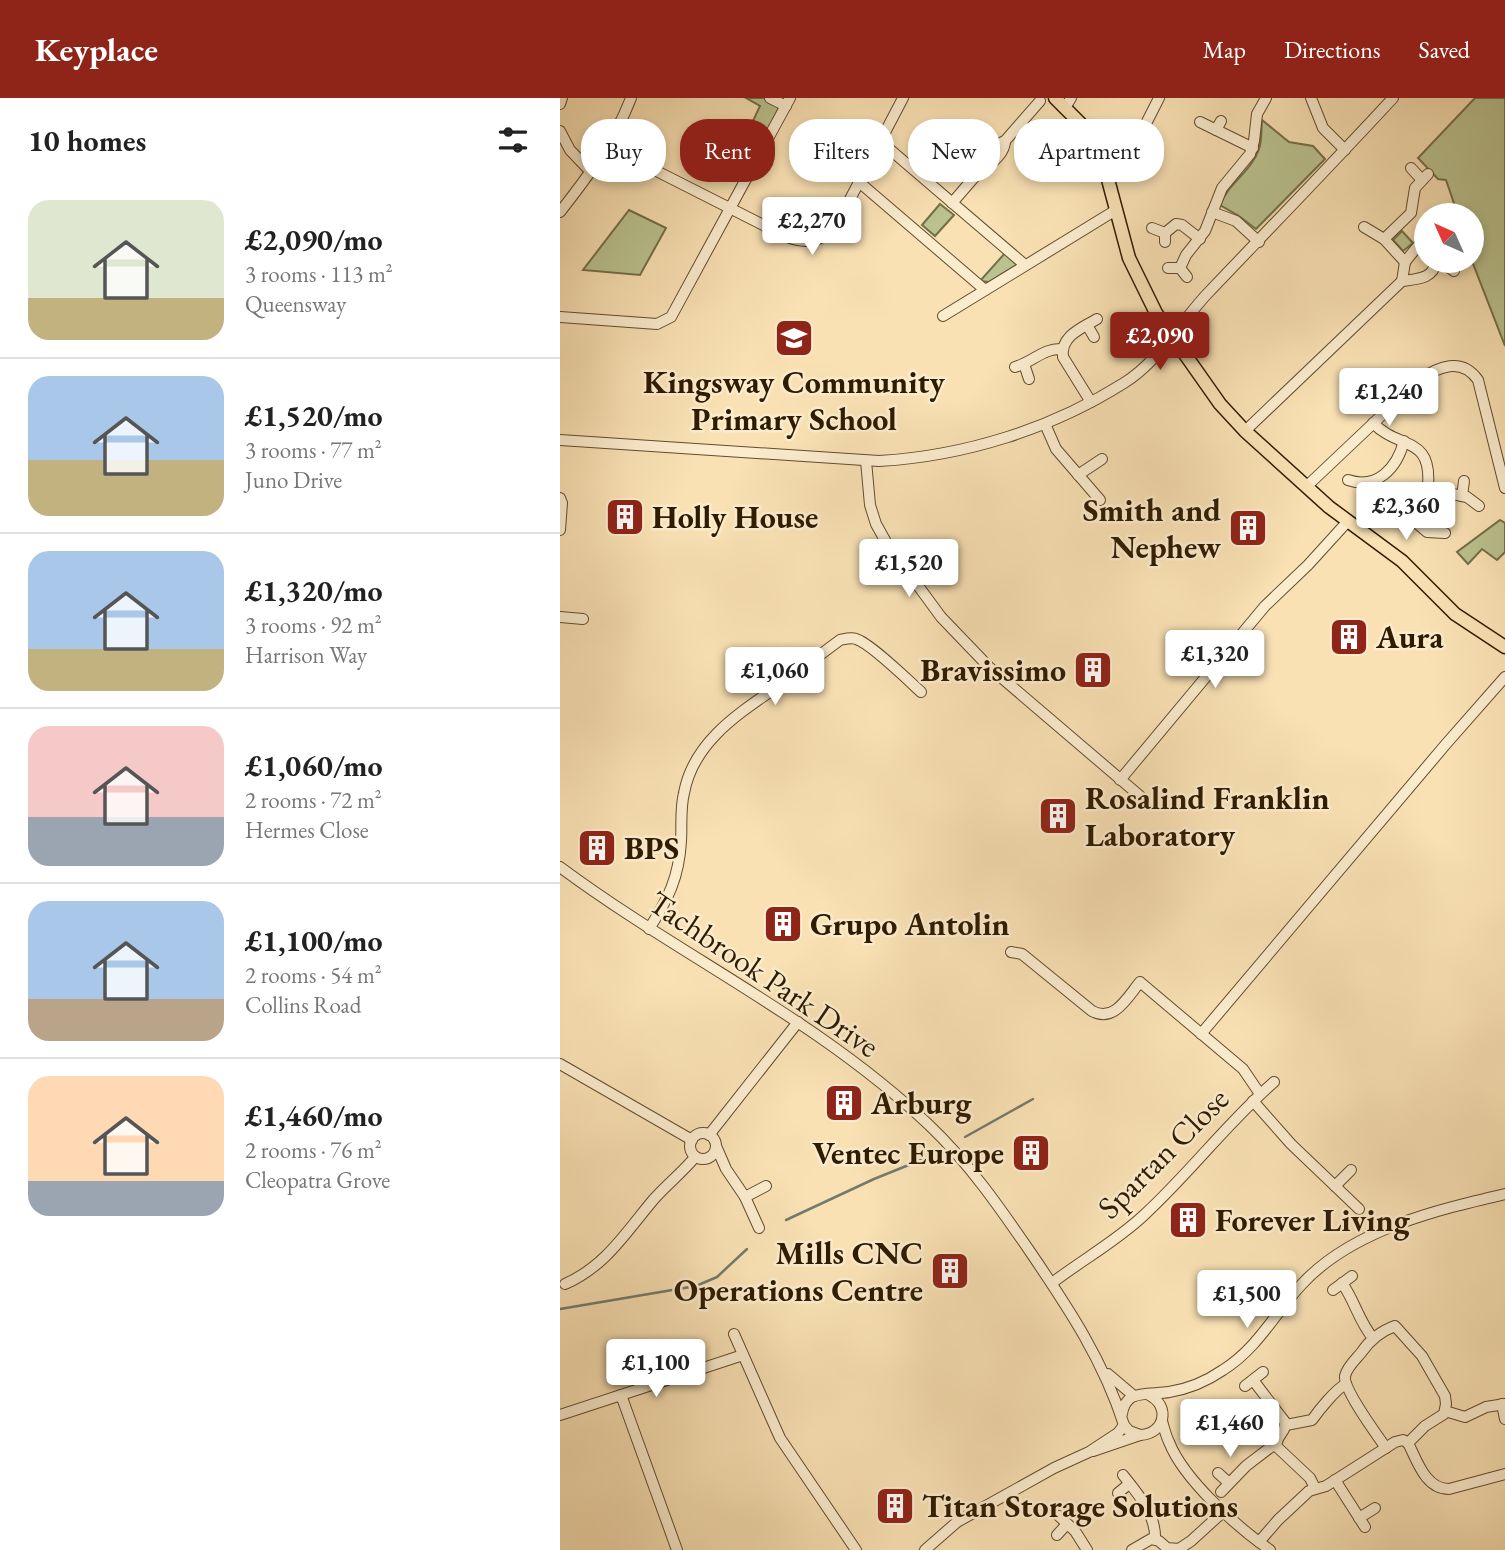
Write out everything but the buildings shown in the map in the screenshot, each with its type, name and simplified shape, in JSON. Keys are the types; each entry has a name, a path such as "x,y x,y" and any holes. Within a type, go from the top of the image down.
{"main road":[{"path":"1055,98 1068,103 1079,119"},
{"path":"1108,182 1132,265 1156,313 1220,404 1245,431 1307,486 1402,561 1455,614 1505,647"}],"street":[{"path":"560,104 562,98"},
{"path":"622,119 631,98"},
{"path":"560,317 652,324 667,320 675,313 788,102 770,98"},
{"path":"892,119 904,98"},
{"path":"1148,119 1159,98"},
{"path":"1168,268 1183,272 1186,255 1200,239 1222,188 1253,148 1257,114 1266,98"},
{"path":"1311,98 1323,128 1345,150"},
{"path":"560,440 866,461 918,458 943,453 995,441 1045,424 1129,380 1393,98"},
{"path":"952,203 984,166 985,159 999,143 1005,141 1040,101"},
{"path":"1199,122 1219,125 1253,148"},
{"path":"560,131 570,150 581,162"},
{"path":"894,153 1025,265"},
{"path":"1384,239 1411,213 1413,193 1425,177 1411,168"},
{"path":"666,176 785,236 808,242 832,230 859,182 985,290"},
{"path":"560,212 583,182"},
{"path":"943,316 1116,210"},
{"path":"1212,212 1236,221 1259,242"},
{"path":"1152,228 1165,237 1172,226 1180,225 1200,239"},
{"path":"1364,227 1384,239 1405,262"},
{"path":"1245,431 1402,281 1405,262 1414,251"},
{"path":"1402,281 1424,279 1430,273"},
{"path":"1091,402 1063,357 1062,349 1071,335 1097,319"},
{"path":"1087,325 1094,337"},
{"path":"1028,379 1019,366 1048,349 1062,349"},
{"path":"1307,486 1418,381 1432,371 1447,366 1461,366 1468,369 1481,388 1505,488"},
{"path":"1373,423 1387,436 1418,448 1424,456 1429,468 1425,508 1409,517 1427,533 1446,533"},
{"path":"1045,424 1054,444 1100,500"},
{"path":"1348,480 1367,484 1377,480 1396,461 1405,441"},
{"path":"1078,475 1102,459"},
{"path":"866,461 870,505 876,524 941,617 989,667 1147,803"},
{"path":"1462,496 1464,481"},
{"path":"1367,484 1367,496"},
{"path":"1428,489 1462,496 1479,506"},
{"path":"560,498 560,530"},
{"path":"1120,780 1265,606 1308,565 1348,521"},
{"path":"560,617 583,619"},
{"path":"649,929 669,898 675,880 680,859 683,797 688,778 699,754 730,720 840,640 848,638 856,638 869,647 921,692"},
{"path":"1201,1034 1505,677"},
{"name":"Tachbrook Park Drive","path":"560,867 649,929 798,1021 897,1097 940,1136 983,1186 1052,1283 1104,1369 1123,1420"},
{"path":"1011,952 1022,954 1095,1013 1105,1015 1115,1012 1140,982 1243,1069 1256,1097 1291,1144 1359,1209"},
{"path":"709,1135 798,1021"},
{"path":"560,1064 692,1140"},
{"name":"Spartan Close","path":"1052,1283 1143,1216 1256,1097 1274,1082"},
{"path":"716,1146 714,1153 708,1158 695,1157 691,1150 692,1140 702,1133 709,1135 716,1146 726,1169 745,1197 759,1228"},
{"path":"565,1284 584,1275 606,1259 661,1192 695,1157"},
{"path":"708,1158 726,1169"},
{"path":"1335,1186 1351,1170"},
{"path":"745,1197 766,1186"},
{"path":"1163,1409 1184,1390 1215,1375 1245,1354 1303,1283 1343,1252 1387,1229 1432,1212 1505,1194"},
{"path":"1333,1290 1352,1276"},
{"path":"1342,1283 1351,1295 1361,1323 1373,1338"},
{"path":"1386,1448 1346,1384 1347,1371 1373,1338 1392,1327 1400,1329 1425,1361 1445,1396 1445,1411"},
{"path":"734,1334 780,1438 856,1550"},
{"path":"560,1415 743,1355"},
{"name":"Tachbrook Park Drive","path":"1104,1369 1120,1386 1135,1396"},
{"path":"1221,1492 1245,1466 1276,1443 1286,1425 1284,1418 1249,1383 1263,1372"},
{"path":"1286,1425 1312,1420 1321,1406 1346,1384"},
{"path":"929,1548 950,1527 971,1513 1089,1452 1118,1433 1126,1402 1135,1396 1184,1390"},
{"path":"621,1395 677,1550"},
{"path":"1148,1395 1163,1409 1162,1421 1169,1444 1191,1477 1224,1511 1270,1550"},
{"path":"1445,1411 1465,1417 1486,1407 1504,1404 1505,1419"},
{"path":"1408,1443 1445,1411"},
{"path":"1123,1420 1129,1431 1140,1435"},
{"path":"1089,1452 1153,1432 1162,1421"},
{"path":"1153,1432 1169,1444"},
{"path":"1259,1542 1307,1492 1325,1486 1399,1440 1408,1443 1420,1469 1433,1483 1444,1489 1505,1474"},
{"path":"1276,1443 1310,1478 1315,1489"},
{"path":"1218,1473 1229,1483"},
{"path":"1118,1493 1126,1480 1144,1503 1154,1524 1155,1539"},
{"path":"1335,1480 1362,1523 1375,1508"},
{"path":"1132,1550 1149,1539 1155,1539 1173,1550 1181,1548 1224,1511"},
{"path":"1057,1535 1063,1520 1075,1531 1087,1550"}],"green space":[{"path":"746,98 764,98 778,105 779,109 774,119 754,119 760,106"},
{"path":"1475,98 1505,98 1505,346 1477,273 1484,273 1484,203 1454,203 1446,180 1438,179 1418,158"},
{"path":"1262,120 1289,142 1313,146 1325,159 1256,229 1220,205 1228,190 1256,157 1261,142"},
{"path":"940,204 954,215 935,236 922,225"},
{"path":"629,210 666,228 640,275 583,270"},
{"path":"1402,231 1413,243 1403,251 1393,240"},
{"path":"1006,252 1018,264 989,282 980,281"},
{"path":"1500,520 1505,523 1505,552 1497,560 1482,549 1468,564 1457,552"}],"waterway":[{"path":"965,1137 1033,1099"},
{"path":"786,1220 931,1156"},
{"path":"560,1309 696,1286 717,1277 747,1249"}],"place":[{"name":"Kingsway Community Primary School","path":"794,338"},
{"name":"Holly House","path":"625,517"},
{"name":"Smith and Nephew","path":"1248,528"},
{"name":"Aura","path":"1349,637"},
{"name":"Bravissimo","path":"1093,670"},
{"name":"Rosalind Franklin Laboratory","path":"1058,816"},
{"name":"BPS","path":"597,848"},
{"name":"Grupo Antolin","path":"783,924"},
{"name":"Arburg","path":"844,1103"},
{"name":"Ventec Europe","path":"1031,1153"},
{"name":"Forever Living","path":"1188,1220"},
{"name":"Mills CNC Operations Centre","path":"950,1271"},
{"name":"Titan Storage Solutions","path":"895,1506"}]}
